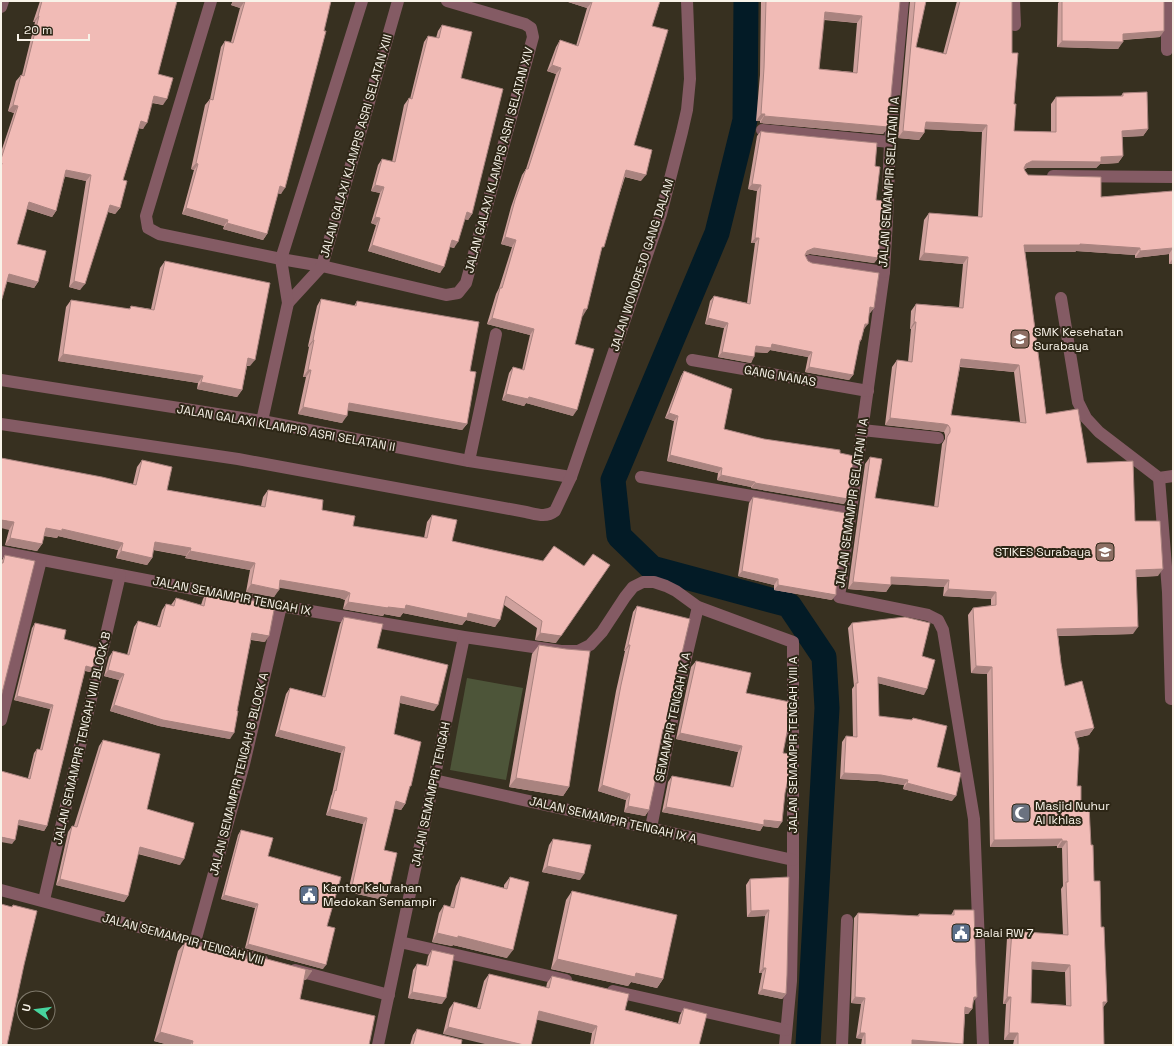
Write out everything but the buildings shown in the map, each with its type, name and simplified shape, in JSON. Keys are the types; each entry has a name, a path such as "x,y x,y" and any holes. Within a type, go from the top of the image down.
{"street":[{"path":"1,7 3,1"},
{"name":"JALAN GALAXI KLAMPIS ASRI SELATAN XIV","path":"211,1 146,216 148,228 158,234 322,266 446,295 458,292 466,284 533,37 531,28 525,24 447,1"},
{"path":"262,421 288,303 281,259 362,1"},
{"name":"JALAN GALAXI KLAMPIS ASRI SELATAN XIII","path":"288,303 322,266 398,1"},
{"name":"JALAN WONOREJO GANG DALAM","path":"1,424 238,459 550,515 555,511 571,477 661,214 687,110 690,79 687,1"},
{"name":"JALAN SEMAMPIR SELATAN II A","path":"903,1 890,142 884,272 839,597 928,615 938,620 943,630 974,819 983,1045"},
{"path":"1014,1 1015,25"},
{"path":"1167,1 1167,50"},
{"path":"762,130 890,142"},
{"path":"1043,175 1173,177"},
{"path":"809,261 884,272"},
{"path":"1061,298 1078,402 1086,418 1098,432 1159,478 1173,476"},
{"path":"469,461 496,334"},
{"name":"GANG NANAS","path":"692,360 868,392"},
{"name":"JALAN GALAXI KLAMPIS ASRI SELATAN II","path":"1,380 262,421 469,461 571,477"},
{"path":"862,430 938,438"},
{"path":"641,476 850,513"},
{"path":"1159,478 1170,591 1170,699"},
{"name":"JALAN SEMAMPIR TENGAH IX","path":"1,552 281,606 464,637"},
{"path":"1,720 41,560"},
{"name":"JALAN SEMAMPIR TENGAH VIII BLOCK B","path":"44,900 120,575"},
{"name":"JALAN SEMAMPIR TENGAH VIII A","path":"464,637 561,651 578,651 590,645 602,632 634,587 643,582 654,582 676,591 698,606 793,642 793,860 790,980 785,1045"},
{"name":"JALAN SEMAMPIR TENGAH 8 BLOCK A","path":"194,942 244,764 281,606"},
{"name":"SEMAMPIR TENGAH IX A","path":"650,828 677,695 698,606"},
{"name":"JALAN SEMAMPIR TENGAH","path":"378,1045 464,637"},
{"name":"JALAN SEMAMPIR TENGAH IX A","path":"434,780 793,860"},
{"name":"JALAN SEMAMPIR TENGAH VIII","path":"1,890 44,900 389,995"},
{"path":"842,1045 847,920"},
{"path":"400,942 577,983"},
{"path":"600,988 786,1030"}],"green space":[{"path":"467,678 523,688 506,780 450,770"}],"waterway":[{"path":"746,1 745,120 717,233 613,480 619,536 652,568 789,605 824,657 827,708 808,1045"}],"place":[{"name":"SMK Kesehatan Surabaya","path":"1020,339"},
{"name":"STIKES Surabaya","path":"1105,552"},
{"name":"Masjid Nuhur Al Ikhlas","path":"1021,813"},
{"name":"Kantor Kelurahan Medokan Semampir","path":"309,895"},
{"name":"Balai RW 7","path":"961,933"}]}
